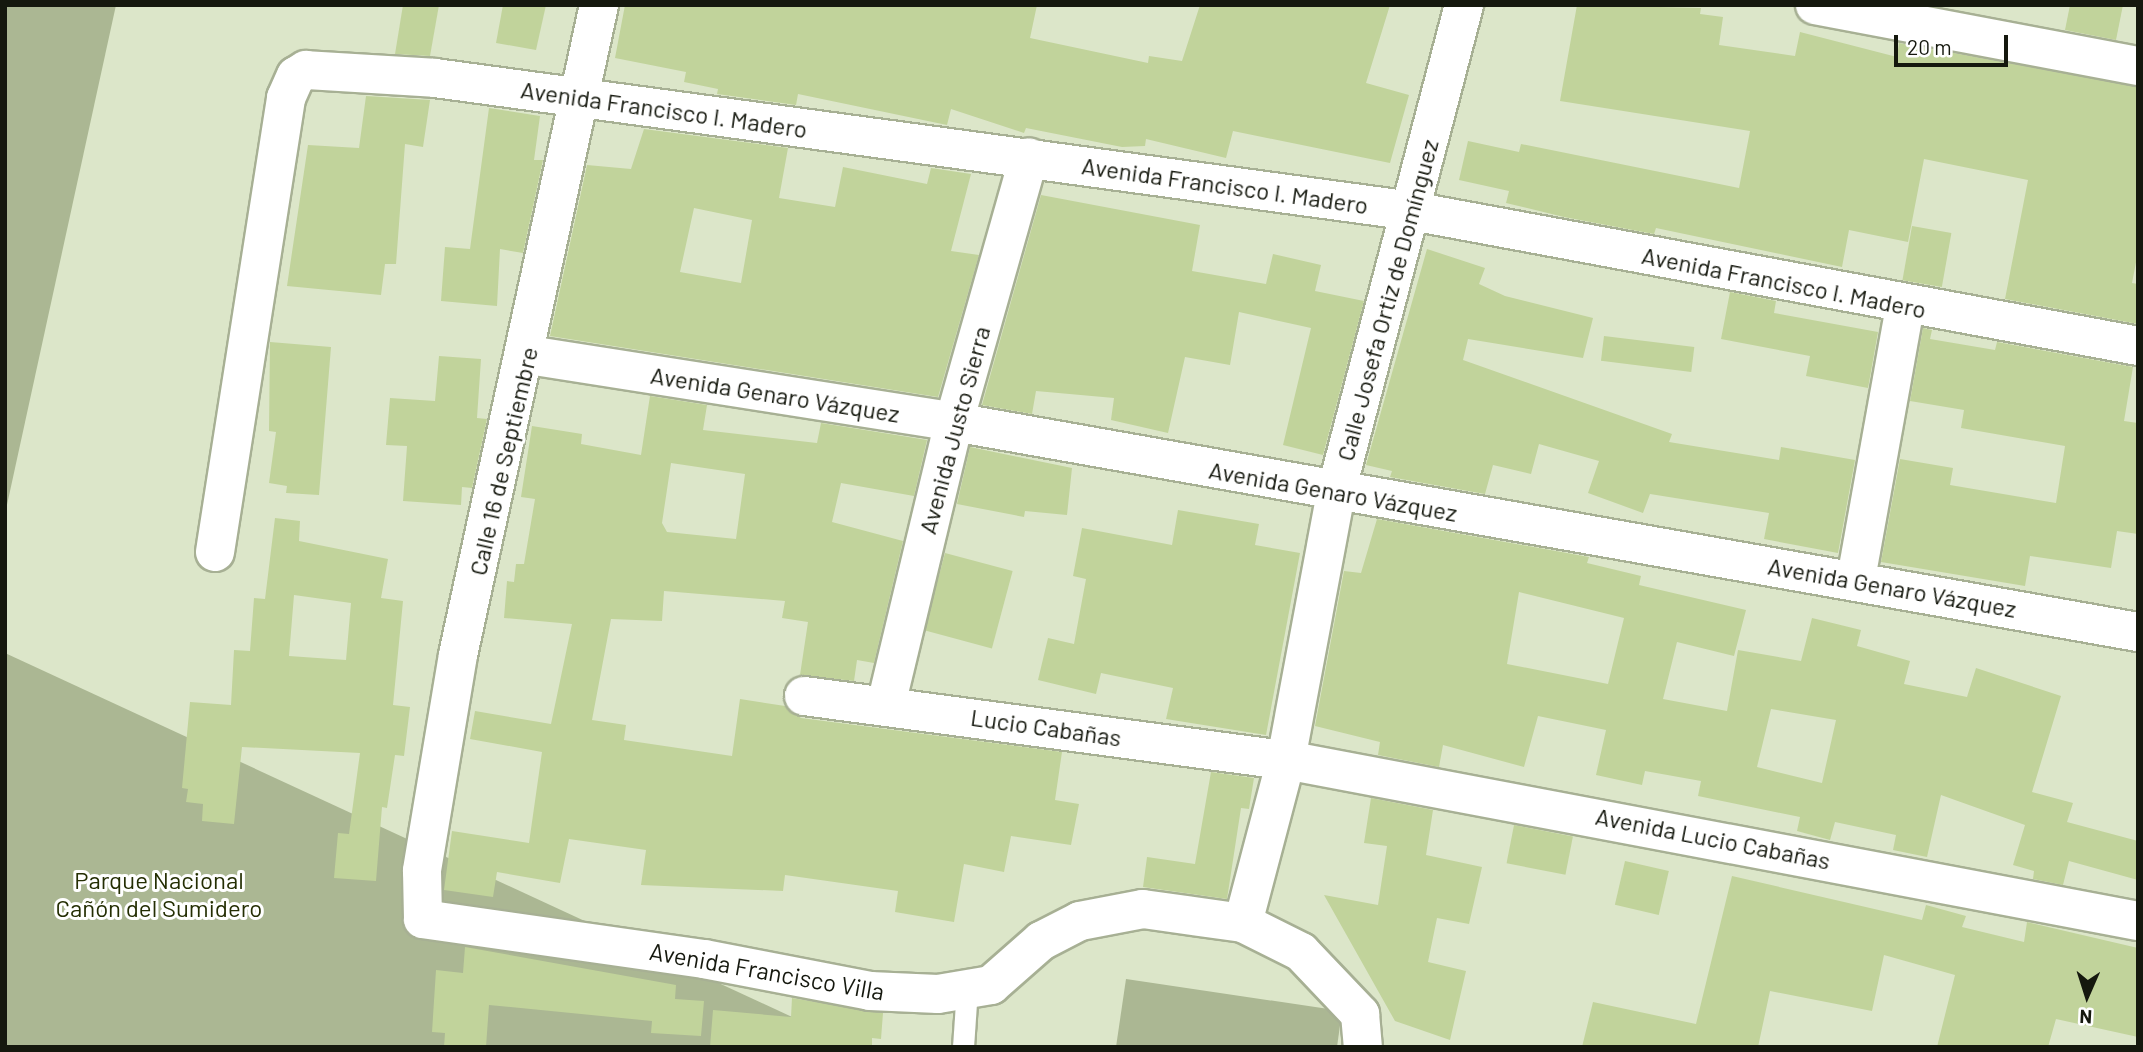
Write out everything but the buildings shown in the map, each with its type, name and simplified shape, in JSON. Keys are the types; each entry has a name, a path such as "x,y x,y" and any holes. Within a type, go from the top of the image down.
{"street":[{"name":"Calle 16 de Septiembre","path":"423,919 422,871 456,668 528,355 598,5"},
{"name":"Calle Josefa Ortiz de Domínguez","path":"1243,923 1286,760 1336,492 1464,5"},
{"path":"1815,5 2138,66"},
{"name":"Avenida Francisco I. Madero","path":"215,552 286,98 296,76 306,70 435,78 1412,211 1905,306 2138,346"},
{"name":"Avenida Justo Sierra","path":"886,705 954,422 1029,157"},
{"path":"1856,579 1905,306"},
{"name":"Avenida Genaro Vázquez","path":"528,355 954,422 1336,492 1856,579 2138,632"},
{"name":"Lucio Cabañas","path":"804,696 1286,760"},
{"name":"Avenida Lucio Cabañas","path":"1286,760 2138,921"},
{"name":"Avenida Francisco Villa","path":"423,919 704,959 870,991 967,989 990,985 1041,941 1080,921 1143,909 1243,923 1301,952 1360,1014 1363,1047"}],"lane":[{"path":"963,1047 967,989"}],"green space":[{"path":"5,5 116,5 5,514"},
{"name":"Parque Nacional Cañón del Sumidero","path":"5,653 857,1047 5,1047"},
{"path":"1126,979 1342,1011 1337,1047 1116,1047"}]}
